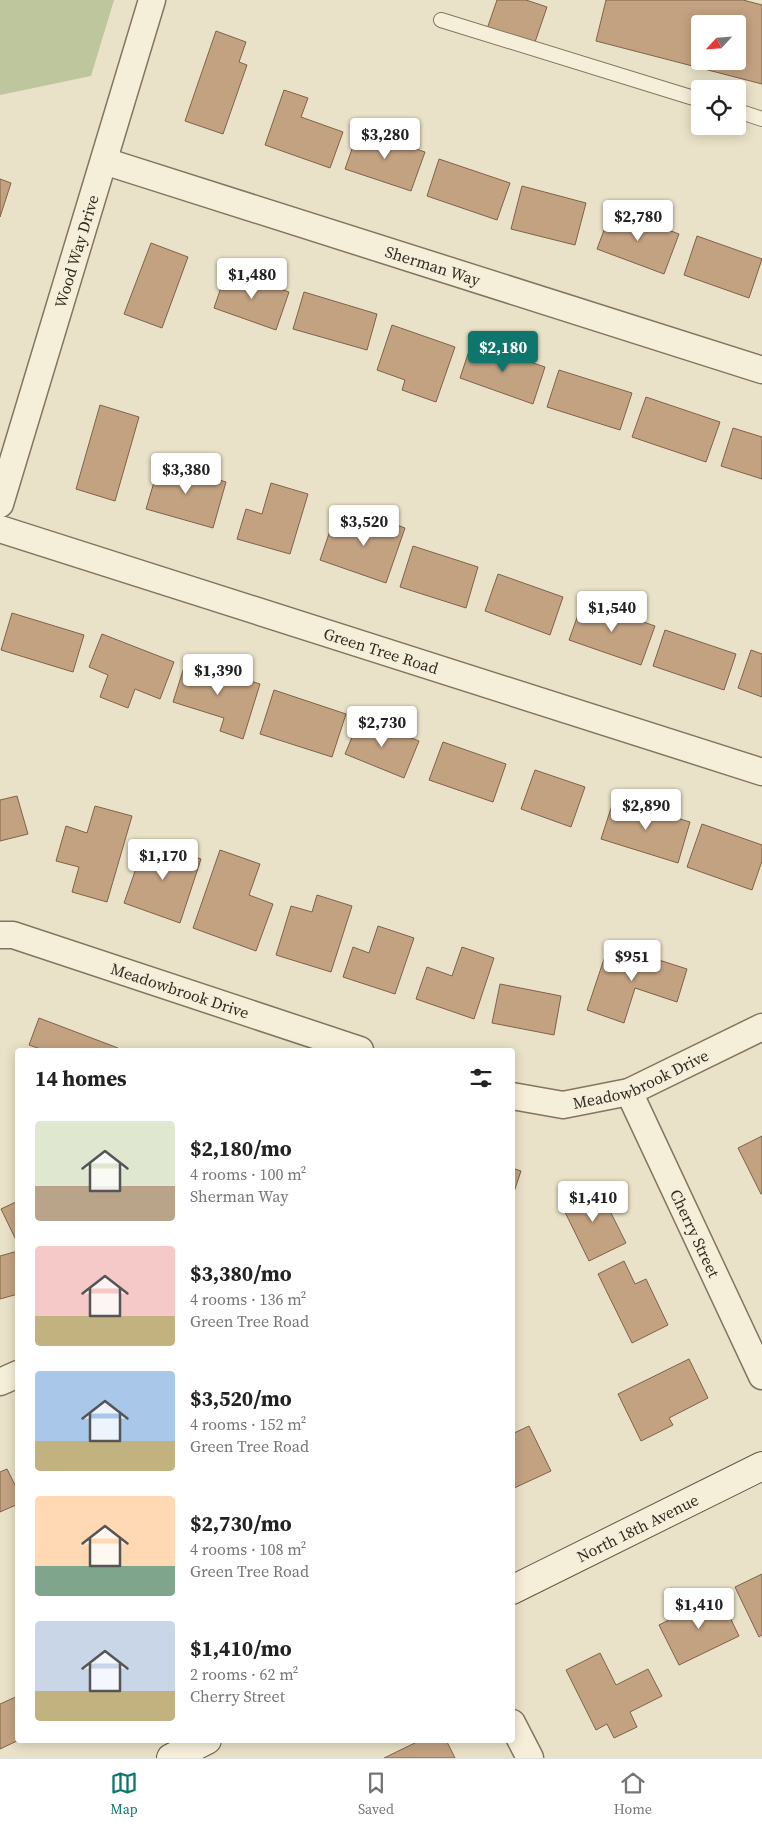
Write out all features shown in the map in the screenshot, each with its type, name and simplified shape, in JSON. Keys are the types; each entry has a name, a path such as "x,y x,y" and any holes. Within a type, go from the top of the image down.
{"street":[{"name":"Wood Way Drive","path":"0,504 152,0"},
{"name":"Sherman Way","path":"104,161 762,370"},
{"name":"Green Tree Road","path":"0,529 762,772"},
{"name":"Meadowbrook Drive","path":"0,935 13,935 354,1048"},
{"name":"Meadowbrook Drive","path":"515,1096 563,1104 629,1092 762,1026"},
{"name":"Cherry Street","path":"629,1092 762,1376"},
{"path":"0,1382 15,1375"},
{"name":"North 18th Avenue","path":"515,1589 762,1466"},
{"path":"515,1729 530,1758"},
{"path":"170,1758 201,1743"}],"lane":[{"path":"441,20 691,97"},
{"path":"746,114 762,119"}],"green space":[{"path":"0,0 114,0 91,76 0,95"}],"building":[{"path":"497,0 526,0 547,7 534,45 487,29"},
{"path":"606,0 743,0 762,5 762,84 708,70 746,70 746,15 691,15 691,66 596,41"},
{"path":"216,31 246,42 239,62 247,65 223,134 185,121"},
{"path":"284,90 308,98 301,117 343,132 330,168 265,145"},
{"path":"359,129 425,152 411,191 345,169"},
{"path":"439,159 510,183 497,220 427,196"},
{"path":"0,179 11,183 0,217"},
{"path":"522,186 586,203 575,245 511,229"},
{"path":"612,209 679,234 664,274 597,249"},
{"path":"697,236 762,259 749,298 684,275"},
{"path":"151,243 188,257 162,328 124,314"},
{"path":"227,270 289,292 276,330 214,308"},
{"path":"304,292 377,314 367,350 293,329"},
{"path":"392,325 455,347 436,402 402,390 405,380 377,370"},
{"path":"472,342 545,367 533,404 460,378"},
{"path":"559,370 632,393 620,430 547,407"},
{"path":"646,397 720,422 706,462 632,437"},
{"path":"100,405 139,417 115,501 76,489"},
{"path":"733,428 762,437 762,479 721,466"},
{"path":"160,462 226,482 213,528 146,509"},
{"path":"271,483 308,494 290,554 237,539 246,509 262,514"},
{"path":"364,513 405,528 386,583 320,560 333,522 358,531"},
{"path":"413,546 478,567 466,608 400,587"},
{"path":"498,574 563,597 550,635 485,611"},
{"path":"583,601 655,626 641,665 569,640"},
{"path":"12,613 84,635 73,672 1,650"},
{"path":"665,630 736,654 724,690 653,666"},
{"path":"102,634 174,662 160,699 135,689 128,708 100,697 108,675 89,667"},
{"path":"751,650 762,654 762,697 738,688"},
{"path":"186,661 260,684 243,739 220,731 224,718 173,702"},
{"path":"274,690 346,714 332,757 260,734"},
{"path":"360,718 419,741 404,778 345,754"},
{"path":"443,742 506,764 493,802 429,780"},
{"path":"535,770 585,787 571,827 521,809"},
{"path":"17,796 28,834 0,841 0,800"},
{"path":"614,799 690,822 678,863 601,839"},
{"path":"95,806 132,816 107,902 72,892 79,867 56,861 66,826 87,833"},
{"path":"702,824 762,845 762,861 752,890 687,867"},
{"path":"146,840 201,859 180,923 124,903"},
{"path":"220,850 260,864 249,895 273,904 256,951 193,928"},
{"path":"317,895 352,906 331,972 276,955 291,906 312,912"},
{"path":"378,926 414,938 395,994 343,977 353,947 369,953"},
{"path":"609,944 687,969 677,1002 635,988 624,1023 587,1010"},
{"path":"462,947 494,958 474,1019 416,999 427,967 452,976"},
{"path":"500,984 561,996 554,1035 492,1023"},
{"path":"39,1018 118,1048 37,1048 29,1045"},
{"path":"762,1136 762,1194 761,1194 738,1148"},
{"path":"515,1169 521,1171 515,1189"},
{"path":"597,1185 626,1243 589,1261 560,1202"},
{"path":"15,1202 15,1238 1,1209"},
{"path":"15,1252 15,1295 0,1299 0,1256"},
{"path":"624,1261 635,1284 646,1279 668,1325 632,1343 598,1274"},
{"path":"689,1359 708,1398 669,1418 673,1425 641,1441 618,1394"},
{"path":"529,1426 551,1471 515,1488 515,1433"},
{"path":"7,1469 15,1485 15,1505 0,1512 0,1472"},
{"path":"762,1574 762,1635 759,1637 735,1587"},
{"path":"719,1595 739,1636 679,1665 659,1625"},
{"path":"600,1653 616,1685 648,1669 662,1696 630,1712 637,1727 614,1738 607,1724 596,1730 566,1670"},
{"path":"15,1697 15,1742 0,1749 0,1704"},
{"path":"415,1743 448,1743 455,1758 384,1758"}]}
